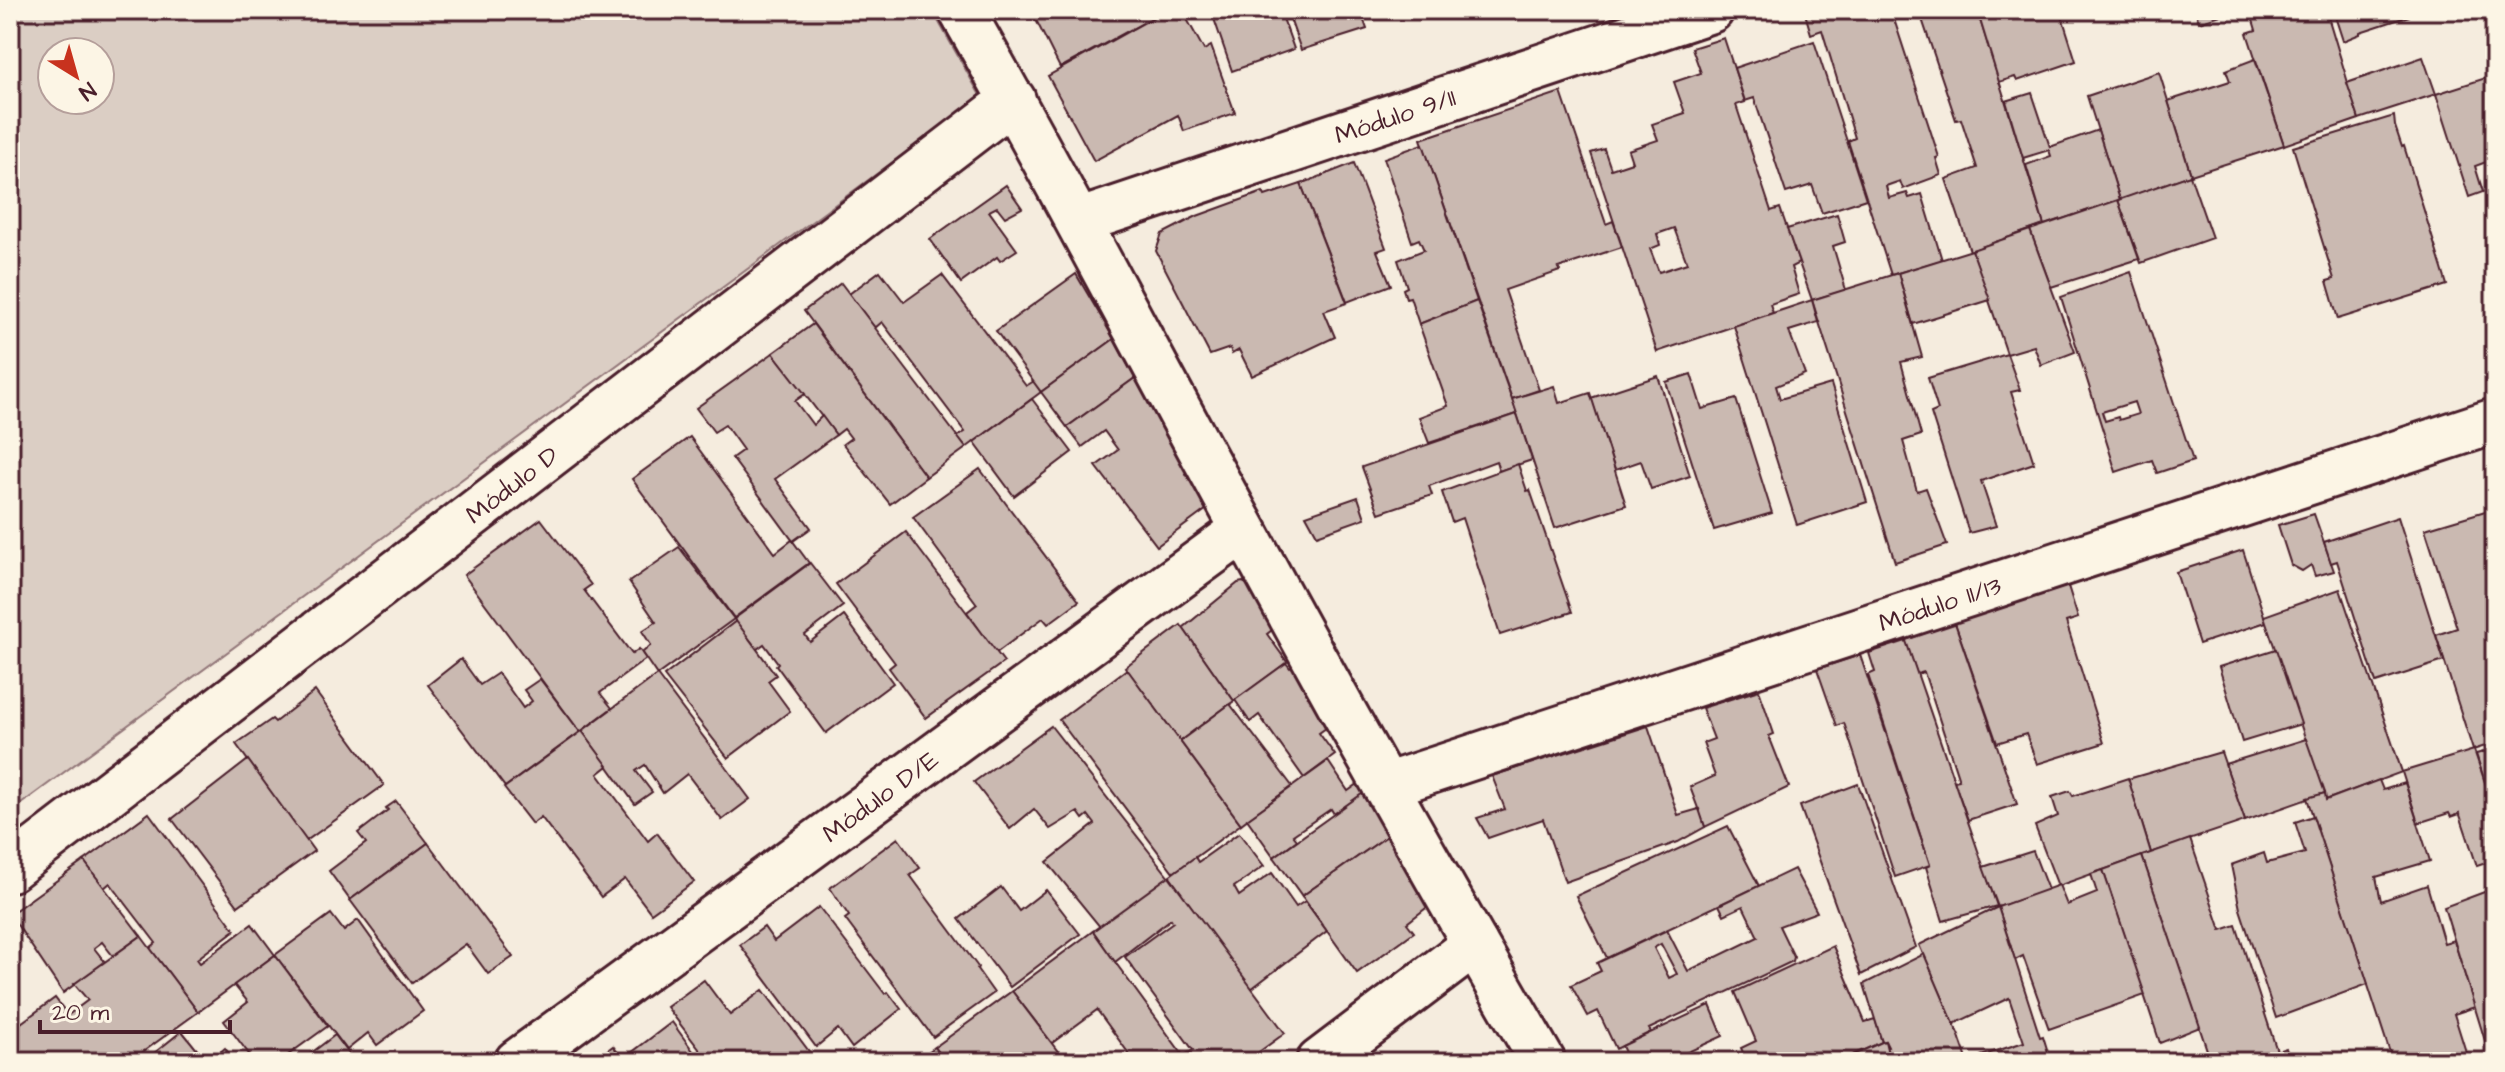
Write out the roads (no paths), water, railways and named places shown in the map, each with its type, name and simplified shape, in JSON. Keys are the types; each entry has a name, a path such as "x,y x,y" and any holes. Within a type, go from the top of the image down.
{"street":[{"path":"961,10 1080,221 1243,530 1543,1062"},
{"name":"Módulo 9/11","path":"1080,221 1711,10"},
{"name":"Módulo D","path":"10,869 1013,100"},
{"name":"Módulo 11/13","path":"1385,786 2495,421"},
{"name":"Módulo D/E","path":"517,1062 1243,530"},
{"path":"1319,1062 1475,944"}]}
